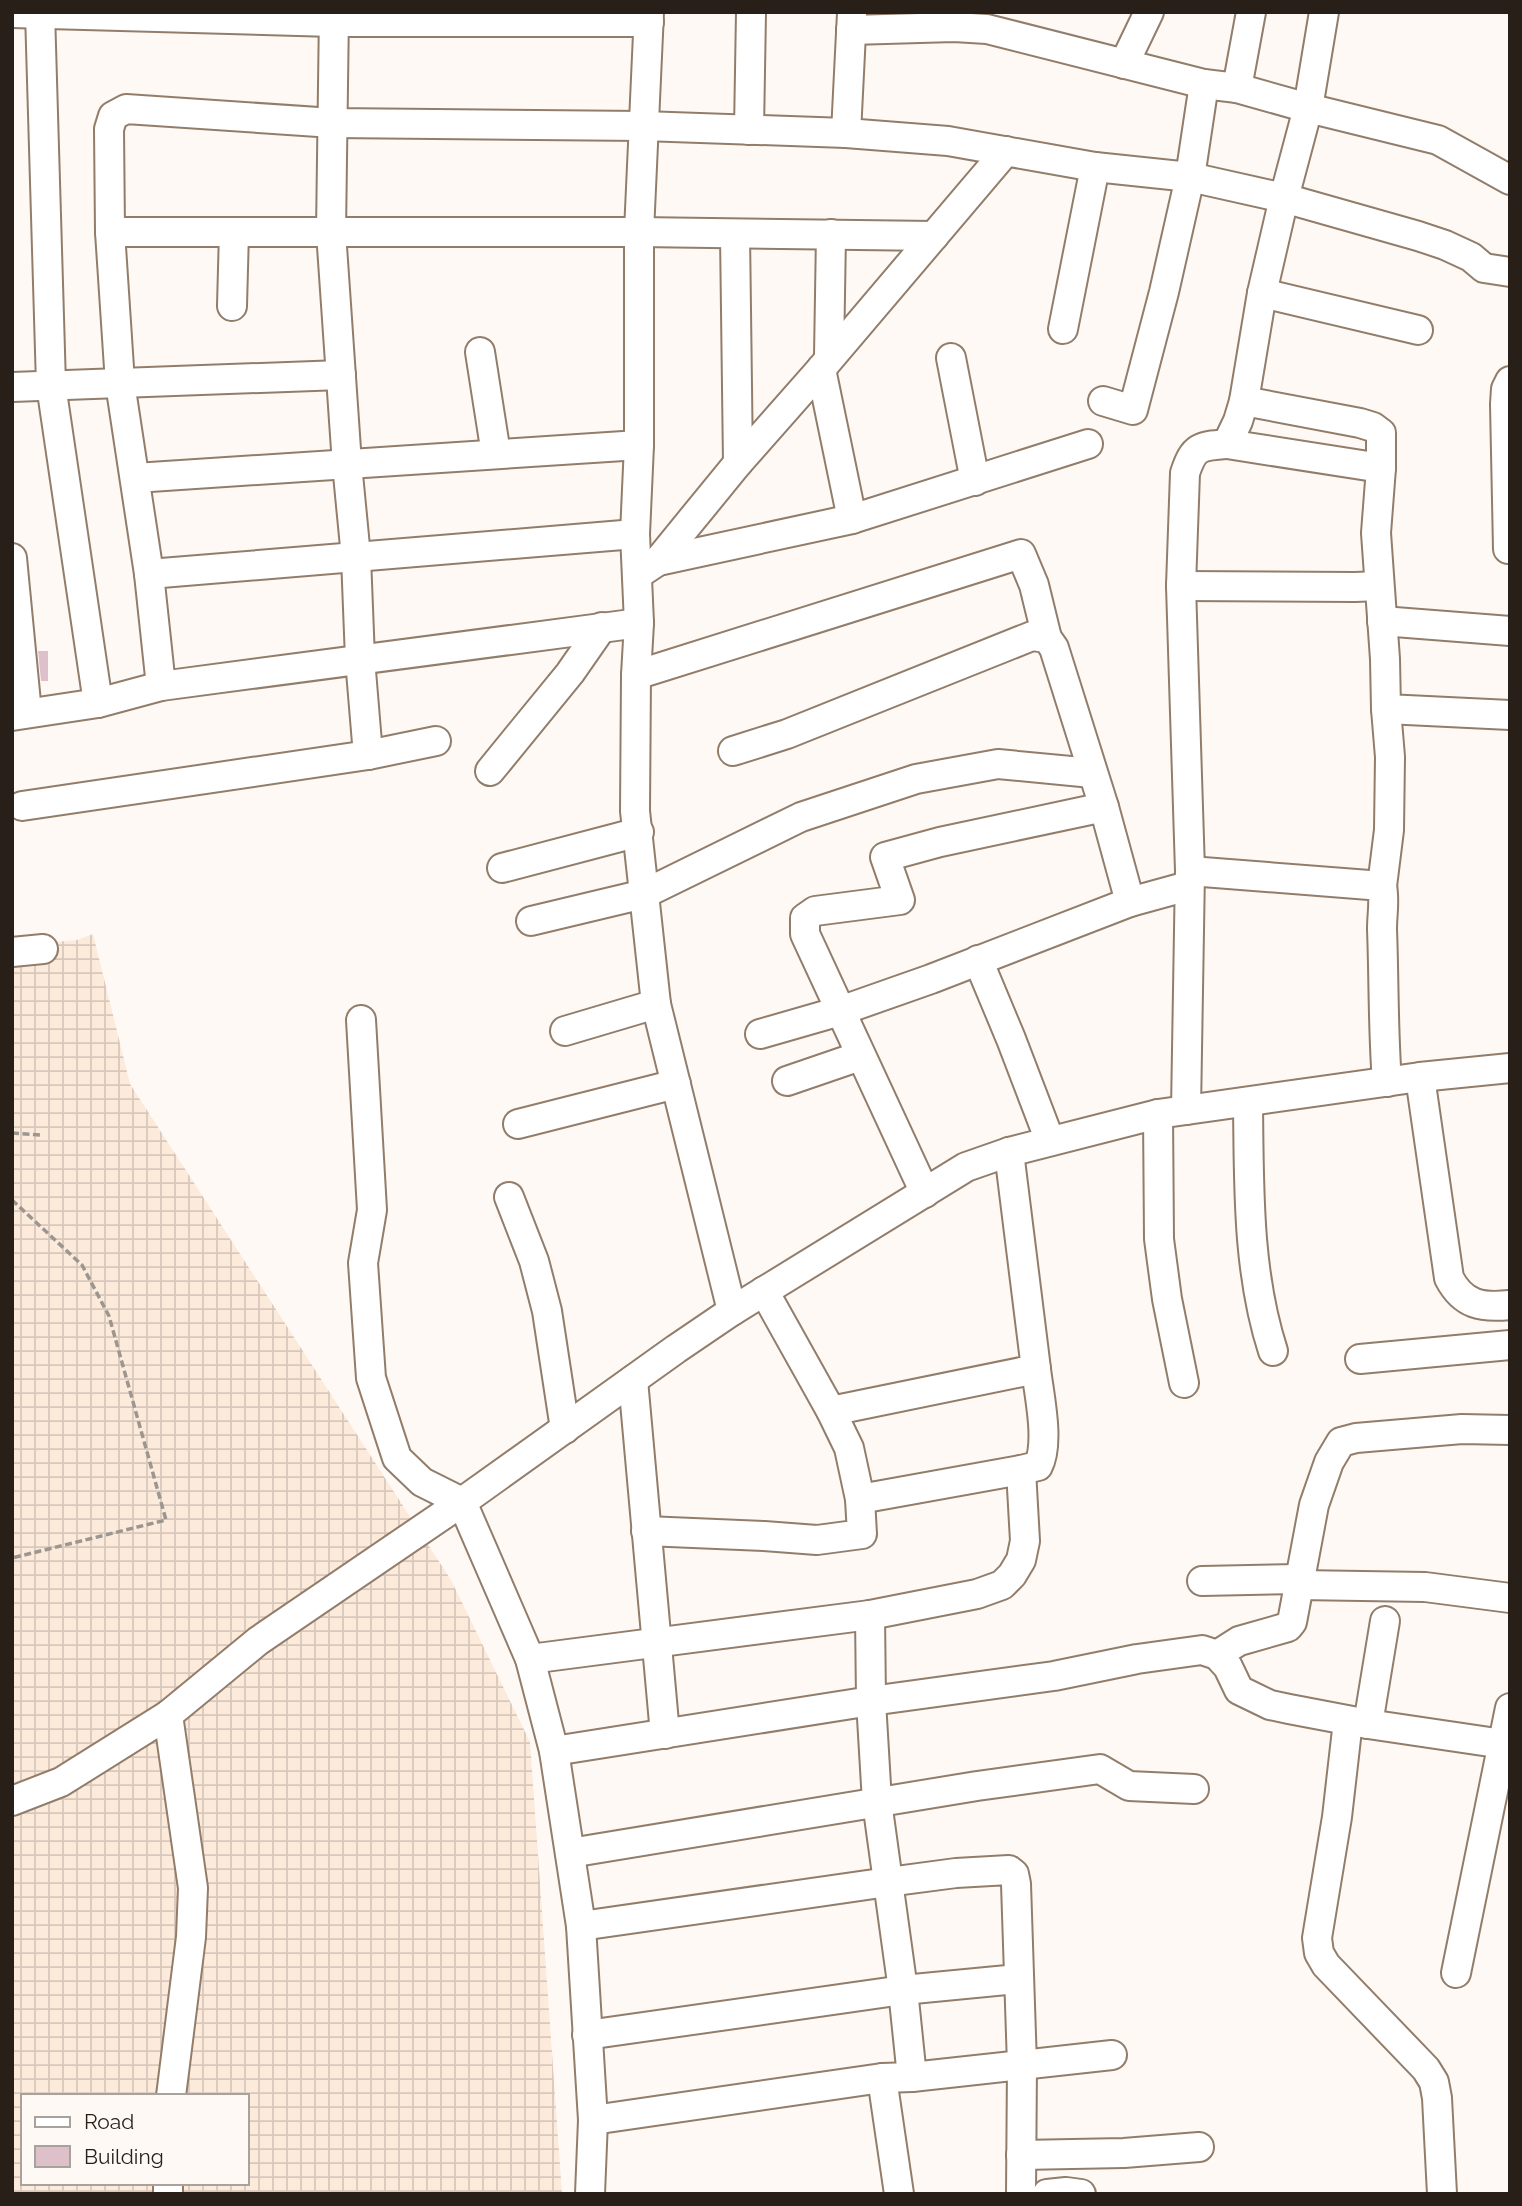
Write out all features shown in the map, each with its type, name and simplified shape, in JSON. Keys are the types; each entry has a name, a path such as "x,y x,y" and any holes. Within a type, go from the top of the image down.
{"street":[{"path":"749,130 751,12"},
{"path":"1124,64 1149,12"},
{"path":"1237,88 1251,12"},
{"path":"1227,444 1244,401 1262,293 1308,108 1324,12"},
{"path":"12,13 649,17 639,232 639,444 635,534 648,568 639,622 636,674 635,811 656,1004 732,1311"},
{"path":"40,13 51,385 98,703"},
{"path":"334,17 331,232 368,755"},
{"path":"846,133 852,21 987,29 1204,84 1237,88 1438,141 1510,180"},
{"path":"1103,401 1133,410 1190,177 1204,84"},
{"path":"161,686 149,574 120,383 110,232 109,128 113,116 126,109 333,123 643,126 846,133 948,142 1095,167 1190,177 1284,198 1418,236 1471,257 1484,268 1510,272"},
{"path":"648,568 1006,151"},
{"path":"1063,330 1095,167"},
{"path":"110,232 639,232 934,236"},
{"path":"232,306 234,232"},
{"path":"735,234 738,463"},
{"path":"831,234 825,363 852,519"},
{"path":"1262,293 1418,330"},
{"path":"480,352 496,454"},
{"path":"951,358 975,481"},
{"path":"12,387 341,375"},
{"path":"1508,549 1505,404 1506,389 1510,381"},
{"path":"1244,401 1373,427 1381,433 1376,533 1390,757 1389,830 1382,886 1383,1032 1387,1082"},
{"path":"135,478 639,444"},
{"path":"648,568 852,519 1088,444"},
{"path":"1186,1110 1189,879 1181,586 1185,473 1191,455 1205,446 1227,444 1381,468"},
{"path":"149,574 635,534"},
{"path":"636,674 1021,554 1034,585 1047,638 1054,649 1104,807 1130,902"},
{"path":"12,558 20,714 98,703 161,686 639,622"},
{"path":"1181,586 1380,586"},
{"path":"1382,621 1510,631"},
{"path":"490,771 570,673 602,627"},
{"path":"733,751 787,733 1032,636 1047,638"},
{"path":"1386,709 1510,715"},
{"path":"22,806 368,755 436,741"},
{"path":"531,921 644,894 801,817 916,779 999,764 1092,772"},
{"path":"925,1193 805,934 804,918 815,911 900,900 886,857 940,842 1104,807"},
{"path":"502,868 639,832"},
{"path":"760,1034 840,1011 1189,879 1382,886"},
{"path":"12,952 43,948"},
{"path":"978,960 1050,1141"},
{"path":"565,1031 656,1004"},
{"path":"361,1020 372,1210 363,1263 371,1378 397,1458 422,1482 461,1502 530,1659 554,1751 581,1926 593,2120 590,2194"},
{"path":"787,1081 860,1056"},
{"path":"12,1801 61,1782 168,1715 258,1641 732,1311 966,1167 1009,1152 1158,1114 1420,1077 1510,1068"},
{"path":"1420,1077 1449,1278 1455,1290 1465,1300 1493,1307 1510,1305"},
{"path":"518,1124 676,1084"},
{"path":"1248,1102 1250,1195 1257,1289 1262,1319 1273,1351"},
{"path":"1158,1114 1159,1239 1167,1299 1184,1383"},
{"path":"860,1499 1021,1471 1038,1466 1043,1457 1042,1421 1009,1152"},
{"path":"509,1197 534,1261 547,1311 565,1429"},
{"path":"646,1531 817,1541 862,1534 860,1499 849,1448 831,1410 764,1291"},
{"path":"1360,1359 1510,1345"},
{"path":"831,1410 1036,1369"},
{"path":"633,1380 665,1734"},
{"path":"1217,1655 1239,1641 1288,1627 1294,1615 1314,1505 1329,1462 1341,1443 1356,1438 1462,1429 1510,1430"},
{"path":"530,1659 870,1615 978,1594 1002,1584 1021,1560 1025,1541 1021,1471"},
{"path":"1202,1581 1425,1587 1510,1598"},
{"path":"870,1615 870,1701 877,1802 912,2077"},
{"path":"1385,1621 1336,1817 1317,1938 1319,1953 1326,1965 1426,2069 1434,2082 1439,2121 1442,2194"},
{"path":"554,1751 870,1701 1054,1676 1202,1650 1217,1655 1228,1667 1238,1690 1270,1705 1358,1723 1506,1744"},
{"path":"1456,1973 1506,1744 1510,1708"},
{"path":"168,1715 193,1888 191,1937 171,2094"},
{"path":"570,1853 877,1802 1100,1769 1129,1786 1194,1789"},
{"path":"581,1926 888,1882 1009,1870 1014,1874 1022,2065 1021,2194"},
{"path":"587,2035 903,1990 1018,1979"},
{"path":"593,2120 882,2078 1112,2055"},
{"path":"882,2078 899,2194"},
{"path":"1021,2155 1124,2153 1199,2147"},
{"path":"1046,2194 1081,2194"}],"path":[{"path":"12,1133 41,1135"},
{"path":"12,1200 82,1265 109,1316 166,1521 12,1558"}],"shaded area":[{"path":"93,934 130,1084 451,1580 530,1742 562,2194 12,2194 12,946 77,940"}],"building":[{"path":"38,651 48,651 48,681 41,681"}]}
